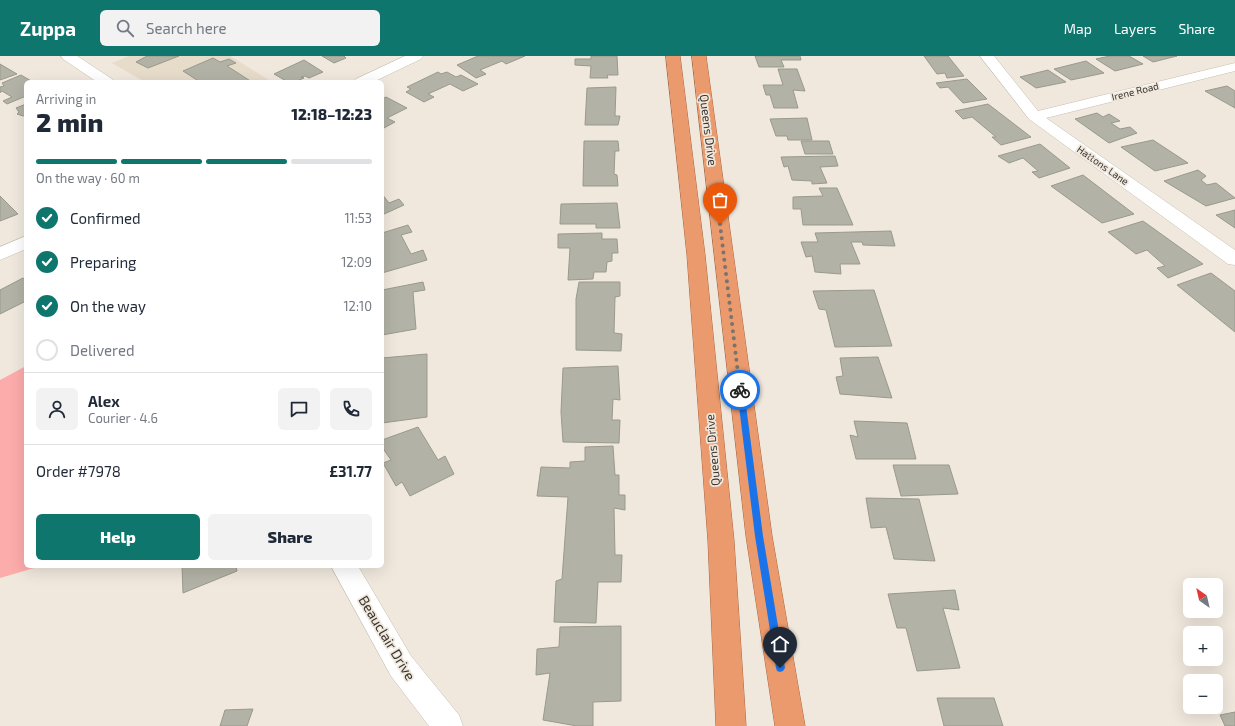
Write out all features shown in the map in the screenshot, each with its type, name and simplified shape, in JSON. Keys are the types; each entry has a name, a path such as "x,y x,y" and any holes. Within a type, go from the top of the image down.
{"highway":[{"name":"Queens Drive","path":"673,56 696,255 721,541 730,726"},
{"name":"Queens Drive","path":"698,56 759,536 790,726"}],"street":[{"path":"68,56 104,80"},
{"path":"364,80 398,59 416,56"},
{"name":"Hattons Lane","path":"987,56 1034,116 1235,259"},
{"path":"1207,59 1231,70"},
{"name":"Irene Road","path":"1034,116 1231,70"},
{"path":"0,254 24,243"},
{"name":"Beauclair Drive","path":"345,568 401,666 448,726"}],"shaded area":[{"path":"129,56 230,56 269,80 142,80 112,63"},
{"path":"24,367 24,568 34,568 0,578 0,380"}],"building":[{"path":"147,56 179,56 148,68 136,62"},
{"path":"322,56 344,56 346,58 334,63"},
{"path":"478,56 525,56 506,64 502,61 480,70 486,74 476,78 457,65"},
{"path":"591,56 617,56 618,75 607,75 608,78 590,78 591,66 575,65 575,59 591,59"},
{"path":"755,56 800,56 801,60 781,60 784,67 759,67"},
{"path":"924,56 948,56 964,76 947,78 945,73 937,74"},
{"path":"1110,56 1129,56 1143,64 1115,71 1096,59"},
{"path":"1143,56 1177,56 1153,62"},
{"path":"213,58 220,62 229,59 236,63 227,66 249,80 197,80 183,71"},
{"path":"304,60 323,72 309,78 305,76 301,77 304,78 300,80 284,80 274,74"},
{"path":"1086,61 1104,73 1071,80 1054,69"},
{"path":"0,64 17,74 0,80"},
{"path":"778,69 797,69 805,91 793,90 798,108 774,108 770,95 766,95 763,85 783,85"},
{"path":"1048,70 1066,82 1036,88 1020,77"},
{"path":"438,72 441,74 447,72 456,77 461,75 478,84 463,91 450,84 428,94 434,97 424,102 406,92 411,89 407,87"},
{"path":"21,75 30,80 24,80 24,97 7,104 3,101 12,97 2,91 0,93 0,87 4,86 2,83"},
{"path":"967,79 987,99 963,103 948,87 940,88 936,83"},
{"path":"1227,86 1235,91 1235,108 1205,91"},
{"path":"616,87 615,116 620,116 618,125 585,125 587,88"},
{"path":"386,97 407,108 387,118 395,122 384,128 384,98"},
{"path":"988,104 1031,137 1001,145 992,137 996,137 972,117 963,119 955,111"},
{"path":"24,105 24,116 17,114 19,112 16,108"},
{"path":"1097,113 1103,117 1109,114 1120,121 1111,123 1120,129 1130,127 1137,133 1109,143 1075,119"},
{"path":"807,118 812,140 788,140 787,136 776,136 770,119"},
{"path":"1153,140 1188,163 1155,171 1121,147"},
{"path":"584,141 618,141 619,151 615,151 614,174 617,175 618,186 583,186"},
{"path":"801,141 829,141 833,154 805,154"},
{"path":"1040,144 1070,168 1039,178 1032,172 1038,171 1023,158 1009,163 998,156"},
{"path":"835,156 838,166 820,167 827,183 812,184 812,181 792,180 788,166 784,167 781,157"},
{"path":"1198,170 1206,176 1201,180 1207,185 1216,183 1235,198 1206,206 1164,181"},
{"path":"1083,175 1134,214 1102,223 1051,186"},
{"path":"819,188 837,188 853,225 803,225 801,209 793,209 793,197 823,196"},
{"path":"0,196 18,214 0,221"},
{"path":"384,197 389,203 399,199 404,205 384,214"},
{"path":"617,203 620,228 596,228 596,224 560,224 561,204"},
{"path":"1235,210 1235,228 1216,215"},
{"path":"1143,221 1203,264 1168,278 1157,268 1165,266 1147,250 1136,254 1108,232"},
{"path":"408,225 412,232 401,235 411,254 423,250 427,260 384,272 384,232"},
{"path":"891,231 895,246 863,245 862,242 851,242 860,264 840,264 841,274 815,272 812,256 806,257 801,242 818,242 815,233"},
{"path":"602,233 602,239 617,239 618,253 612,253 612,261 607,262 606,272 594,272 593,279 568,280 570,248 558,248 558,234"},
{"path":"1211,273 1235,291 1235,332 1177,285"},
{"path":"23,278 24,302 0,314 0,290"},
{"path":"423,282 425,290 413,292 416,329 384,335 384,290"},
{"path":"579,282 620,282 620,296 615,297 614,333 622,334 621,351 576,350 576,299"},
{"path":"874,290 892,346 835,347 826,310 819,309 813,291"},
{"path":"427,354 427,417 384,423 384,358"},
{"path":"878,357 892,398 840,394 836,377 843,376 840,358"},
{"path":"618,366 620,400 613,399 612,420 620,420 619,443 563,442 561,412 563,368"},
{"path":"854,421 907,423 916,459 856,459 850,435 858,437"},
{"path":"418,427 438,460 445,456 454,474 410,496 402,482 396,486 384,465 384,463 391,460 384,450 384,439"},
{"path":"613,446 615,475 619,475 619,495 625,495 625,510 614,508 615,555 622,555 621,582 598,582 596,623 554,622 556,581 562,579 568,497 537,496 541,467 570,468 570,462 585,461 585,447"},
{"path":"893,465 949,465 958,494 901,496"},
{"path":"866,498 919,499 935,561 894,559 886,527 871,528"},
{"path":"182,568 236,568 237,571 183,593"},
{"path":"955,590 959,610 943,608 960,668 917,671 906,628 897,628 888,594"},
{"path":"621,626 621,701 593,702 593,726 577,726 543,720 550,673 536,675 537,649 559,647 560,627"},
{"path":"937,698 994,698 1003,726 944,726"},
{"path":"253,709 247,726 220,726 225,710"},
{"path":"1235,712 1235,726 1225,726 1220,715"}],"way so far":[{"path":"720,224 740,390"}],"route":[{"path":"740,390 759,536 780,668"}]}
